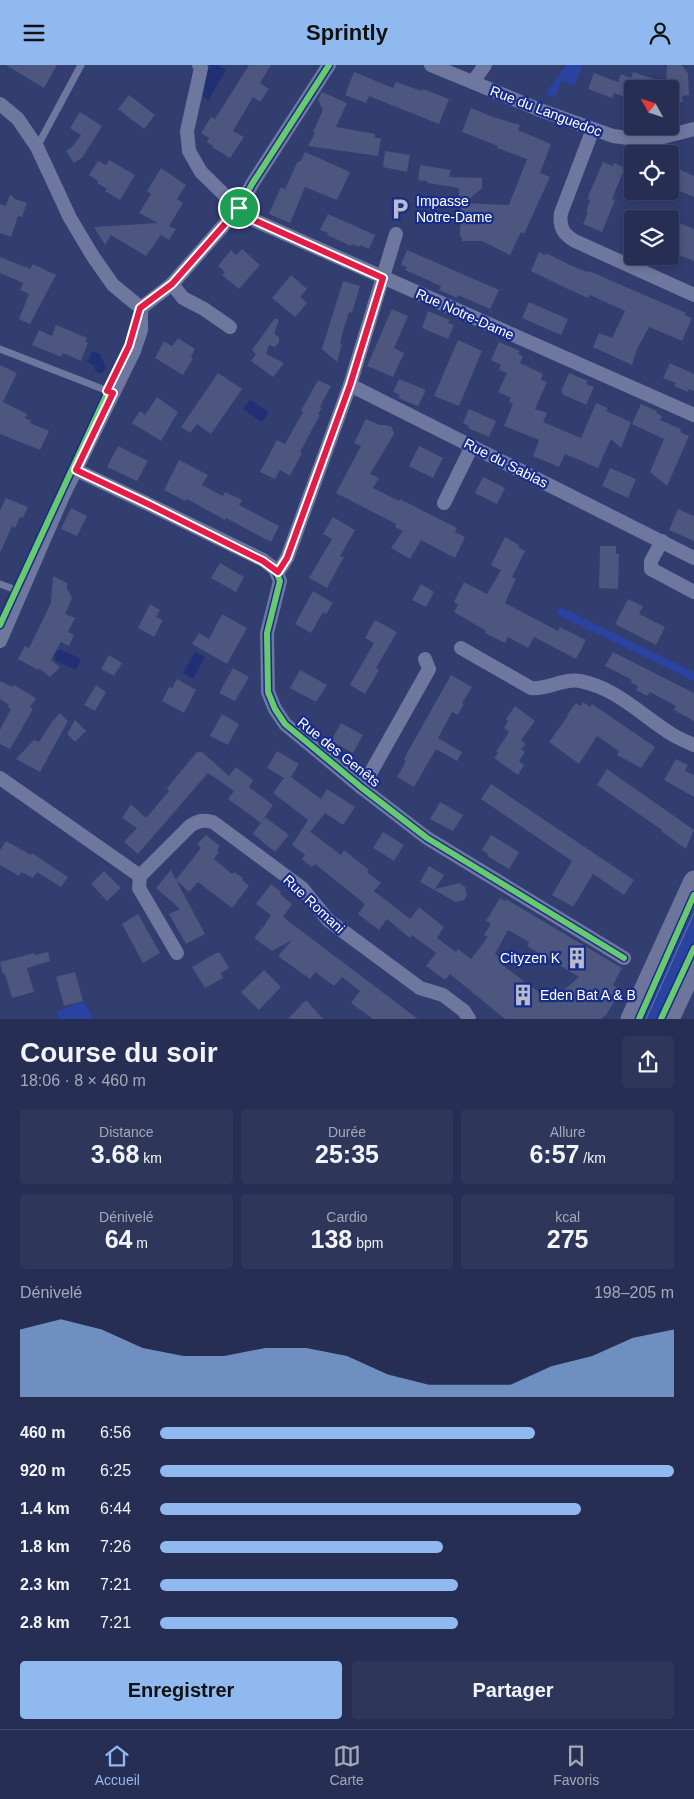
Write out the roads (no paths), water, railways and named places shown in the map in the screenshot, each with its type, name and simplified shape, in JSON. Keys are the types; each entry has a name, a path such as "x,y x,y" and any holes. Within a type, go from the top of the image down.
{"main road":[{"path":"631,1019 694,881"},
{"path":"669,1019 694,965"}],"street":[{"name":"Rue Notre-Dame","path":"199,65 201,68 187,131 189,151 201,172 247,217 694,415"},
{"path":"140,308 172,284 239,208 252,183 330,65"},
{"name":"Rue du Languedoc","path":"431,65 473,83 613,136 640,139 663,137 694,129"},
{"path":"473,83 485,65"},
{"path":"0,104 18,119 37,147 70,218 112,285 140,308 141,330 134,351 76,470 0,641"},
{"path":"593,129 561,213 561,229 575,241 694,295"},
{"path":"76,470 263,561 278,572 287,558 350,385 396,234"},
{"path":"172,284 183,298 204,309 230,327"},
{"name":"Rue du Sablas","path":"350,385 694,558"},
{"path":"444,503 472,446"},
{"path":"662,541 651,561 651,569 694,592"},
{"name":"Rue des Genêts","path":"278,572 280,581 267,633 268,692 274,709 292,732 427,838 624,958"},
{"path":"461,648 530,688 538,689 573,681 600,686 673,735 694,745"},
{"name":"Rue des Genêts","path":"362,788 429,669 425,659"},
{"path":"0,778 140,875 139,888 178,953"},
{"name":"Rue Romani","path":"140,875 190,826 198,821 205,820 213,823 302,888 328,920 420,988 443,995 464,1011 469,1019"}],"lane":[{"path":"37,147 81,65"},
{"path":"0,349 113,393"},
{"path":"0,584 22,592"}],"tram line":[{"path":"646,1019 694,913"}],"place":[{"name":"Impasse Notre-Dame","path":"400,209"},
{"name":"Cityzen K","path":"577,958"},
{"name":"Eden Bat A & B","path":"523,995"}]}
